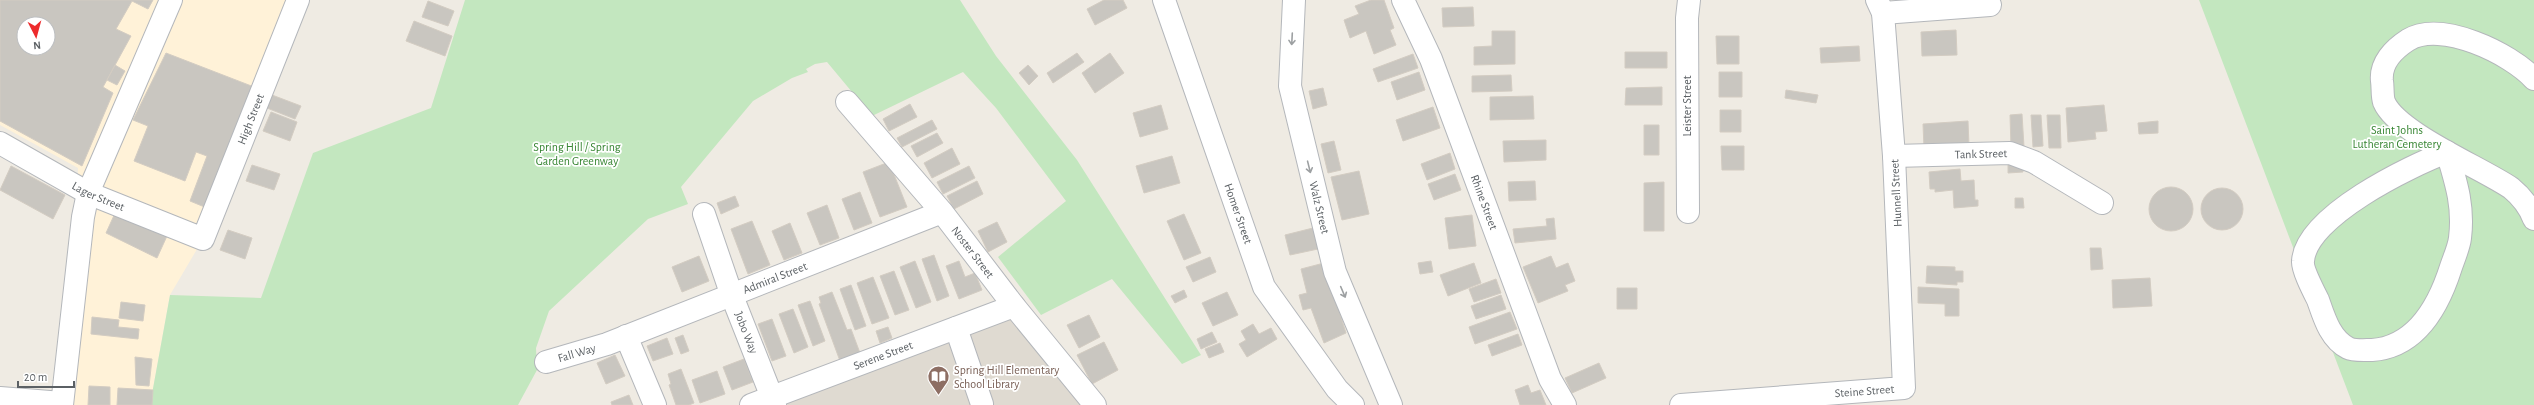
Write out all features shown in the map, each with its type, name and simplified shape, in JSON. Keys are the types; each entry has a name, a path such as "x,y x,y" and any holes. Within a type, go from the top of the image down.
{"street":[{"path":"0,398 62,404 83,217 88,193 171,0"},
{"name":"High Street","path":"203,239 298,0"},
{"name":"Homer Street","path":"1164,0 1264,287 1337,389 1353,405"},
{"name":"Walz Street","path":"1294,0 1290,86 1335,272 1391,405"},
{"name":"Rhine Street","path":"1403,0 1431,59 1550,379 1565,405"},
{"name":"Leister Street","path":"1688,212 1687,34 1689,0"},
{"path":"1880,6 1990,5"},
{"name":"Hunnell Street","path":"1880,6 1894,156 1904,388"},
{"path":"2534,78 2524,68 2484,45 2432,34 2416,35 2400,45 2388,57 2381,72 2384,102 2396,118 2447,152 2511,188 2528,204 2534,219"},
{"name":"Noster Street","path":"847,102 942,212 1014,306 1095,405"},
{"name":"Lager Street","path":"0,143 88,193 203,239"},
{"path":"2447,152 2462,204 2460,239 2444,288 2429,316 2416,332 2402,342 2386,349 2358,350 2348,348 2333,335 2326,322 2302,262 2305,249 2319,229 2376,185 2415,164 2447,152"},
{"name":"Tank Street","path":"1894,156 2010,153 2034,162 2102,203"},
{"name":"Admiral Street","path":"617,340 732,296 942,212"},
{"name":"Jobo Way","path":"704,214 732,296 774,401"},
{"name":"Serene Street","path":"751,405 774,401 1014,306"},
{"path":"956,328 982,404"},
{"path":"617,340 655,405"},
{"name":"Fall Way","path":"546,362 617,340"},
{"name":"Steine Street","path":"1681,405 1904,388"}],"shaded area":[{"path":"0,0 298,0 203,239 170,295 150,405 70,405 78,168 0,125"},
{"path":"1012,316 1085,405 785,405 784,401"}],"green space":[{"name":"Spring Hill / Spring Garden Greenway","path":"465,0 960,0 996,56 1077,160 1201,355 1182,364 1112,279 1041,315 998,257 1066,201 996,108 963,72 872,116 827,62 815,64 806,69 808,72 792,78 753,101 681,187 688,204 648,219 549,311 536,348 537,370 518,405 150,405 170,295 261,298 313,153 431,108"},
{"name":"Saint Johns Lutheran Cemetery","path":"2199,0 2534,0 2534,405 2353,405"}],"building":[{"path":"0,0 153,0 148,9 132,1 116,29 131,36 103,87 113,93 82,166 0,121"},
{"path":"1104,0 1123,0 1127,8 1095,25 1087,9"},
{"path":"1371,0 1384,0 1394,28 1390,30 1396,45 1374,54 1366,31 1350,38 1344,20 1359,14 1355,6"},
{"path":"428,1 454,11 448,26 422,17"},
{"path":"1473,7 1474,26 1443,27 1442,8"},
{"path":"414,21 452,36 445,56 406,41"},
{"path":"1956,30 1957,55 1922,56 1921,32"},
{"path":"1492,31 1515,31 1515,64 1474,65 1474,47 1492,46"},
{"path":"1716,36 1739,36 1739,64 1717,64"},
{"path":"1859,46 1860,61 1821,63 1820,48"},
{"path":"1625,52 1667,52 1667,68 1625,68"},
{"path":"166,53 254,87 207,208 190,201 207,156 196,152 185,181 134,161 148,126 133,120"},
{"path":"1077,53 1084,62 1053,83 1047,73"},
{"path":"1110,53 1124,73 1095,93 1082,73"},
{"path":"1413,54 1418,68 1378,82 1373,69"},
{"path":"115,65 125,71 117,85 107,80"},
{"path":"1028,65 1038,76 1029,85 1019,73"},
{"path":"1419,72 1425,90 1397,100 1391,82"},
{"path":"1719,72 1742,72 1742,97 1719,97"},
{"path":"1511,75 1512,91 1472,92 1472,76"},
{"path":"1662,87 1662,105 1625,105 1626,88"},
{"path":"1323,88 1327,105 1313,109 1309,91"},
{"path":"1786,90 1818,95 1816,103 1785,98"},
{"path":"272,95 301,106 295,119 267,108"},
{"path":"1533,96 1534,119 1490,120 1490,97"},
{"path":"910,104 917,117 889,131 883,119"},
{"path":"1161,105 1168,129 1140,137 1133,113"},
{"path":"2104,105 2107,131 2095,132 2096,139 2068,142 2066,108"},
{"path":"1433,107 1440,128 1403,141 1396,120"},
{"path":"1720,110 1741,110 1741,132 1720,132"},
{"path":"271,112 297,122 290,141 263,131"},
{"path":"2022,114 2024,147 2011,147 2010,115"},
{"path":"2031,115 2041,115 2043,146 2033,147"},
{"path":"2047,115 2060,115 2061,148 2049,148"},
{"path":"932,120 937,129 902,147 897,138"},
{"path":"1968,121 1969,146 1924,148 1923,124"},
{"path":"2158,121 2158,133 2139,134 2138,123"},
{"path":"1644,125 1659,125 1659,155 1644,155"},
{"path":"937,133 943,143 917,157 911,146"},
{"path":"1546,140 1546,160 1504,162 1503,141"},
{"path":"1334,141 1341,170 1328,173 1321,144"},
{"path":"1721,146 1744,146 1744,170 1722,170"},
{"path":"952,148 960,164 932,178 924,163"},
{"path":"1450,153 1455,169 1427,180 1421,164"},
{"path":"1172,156 1180,183 1144,193 1136,166"},
{"path":"2023,160 2023,172 2008,173 2008,161"},
{"path":"889,162 907,207 880,217 863,172"},
{"path":"252,165 280,174 274,190 246,181"},
{"path":"11,166 65,195 53,219 0,190"},
{"path":"969,166 975,178 943,194 937,182"},
{"path":"1960,169 1961,181 1974,180 1975,200 1978,200 1978,206 1954,208 1953,190 1935,192 1935,189 1930,189 1929,172"},
{"path":"1359,171 1369,214 1342,220 1331,177"},
{"path":"1455,174 1461,190 1434,200 1428,184"},
{"path":"977,181 983,194 954,209 947,196"},
{"path":"1535,181 1536,200 1509,201 1508,182"},
{"path":"1664,182 1664,231 1644,231 1644,183"},
{"path":"2171,187 2183,191 2189,197 2193,209 2189,221 2183,227 2171,231 2159,227 2153,221 2149,209 2153,197 2159,191"},
{"path":"2218,188 2226,188 2234,191 2240,197 2243,209 2240,221 2234,227 2226,230 2218,230 2210,227 2204,221 2201,213 2201,205 2204,197 2210,191"},
{"path":"860,192 872,223 854,230 842,199"},
{"path":"735,196 739,206 721,214 717,203"},
{"path":"2015,198 2023,198 2024,208 2015,208"},
{"path":"827,205 839,238 820,245 807,213"},
{"path":"116,211 167,236 157,258 106,233"},
{"path":"1184,214 1201,253 1184,260 1167,221"},
{"path":"1472,215 1476,246 1449,249 1445,218"},
{"path":"1554,218 1556,239 1515,243 1513,229 1547,226 1546,219"},
{"path":"752,221 770,265 748,274 731,229"},
{"path":"997,222 1007,242 988,252 978,231"},
{"path":"790,223 802,253 784,260 772,231"},
{"path":"1313,228 1318,249 1290,255 1285,235"},
{"path":"228,230 252,238 245,259 220,250"},
{"path":"2090,248 2101,248 2103,269 2091,270"},
{"path":"934,255 949,296 937,301 922,259"},
{"path":"699,256 709,281 682,292 672,267"},
{"path":"1551,256 1556,268 1568,263 1575,281 1565,285 1568,291 1538,303 1523,267"},
{"path":"1210,257 1216,272 1193,282 1186,267"},
{"path":"915,261 931,302 916,308 900,267"},
{"path":"959,261 965,277 975,273 982,290 959,299 946,266"},
{"path":"1431,261 1433,272 1420,274 1418,263"},
{"path":"1324,263 1346,333 1324,343 1311,308 1303,310 1299,295 1307,293 1301,269"},
{"path":"1474,263 1481,283 1448,296 1440,275"},
{"path":"1927,266 1955,267 1955,271 1963,271 1963,282 1957,282 1957,285 1926,283"},
{"path":"894,271 909,310 895,315 880,276"},
{"path":"873,277 889,318 872,324 857,283"},
{"path":"2150,278 2152,306 2113,308 2112,280"},
{"path":"1496,279 1501,293 1474,302 1469,289"},
{"path":"851,285 866,326 855,330 840,289"},
{"path":"1918,287 1959,289 1959,316 1945,316 1945,304 1918,303"},
{"path":"1617,288 1637,288 1637,309 1617,309"},
{"path":"1184,290 1187,297 1175,303 1171,296"},
{"path":"832,292 847,330 851,329 860,353 840,361 819,304 821,303 819,297"},
{"path":"1227,292 1238,315 1213,326 1202,303"},
{"path":"1501,295 1506,309 1476,319 1471,306"},
{"path":"810,301 825,341 813,346 798,305"},
{"path":"121,302 145,305 143,321 119,318"},
{"path":"793,309 808,347 794,353 779,314"},
{"path":"1510,312 1517,329 1475,344 1469,327"},
{"path":"1089,315 1100,337 1079,348 1067,325"},
{"path":"92,317 119,320 118,327 139,329 138,339 91,334"},
{"path":"772,319 786,356 772,361 758,324"},
{"path":"1253,324 1259,334 1271,328 1277,339 1247,357 1239,344 1246,340 1241,331"},
{"path":"888,327 892,338 880,343 876,331"},
{"path":"1212,332 1217,342 1201,349 1197,339"},
{"path":"1518,334 1522,345 1492,356 1488,345"},
{"path":"683,335 689,351 681,354 675,338"},
{"path":"667,338 673,354 653,361 647,346"},
{"path":"1104,342 1118,370 1092,384 1077,355"},
{"path":"1220,343 1224,352 1209,358 1205,349"},
{"path":"615,355 625,376 606,384 597,363"},
{"path":"135,357 152,359 149,386 136,385"},
{"path":"744,359 753,382 732,390 723,367"},
{"path":"1599,363 1606,378 1572,393 1565,378"},
{"path":"681,369 694,403 689,405 676,405 669,385 671,384 668,374"},
{"path":"717,371 725,394 700,403 692,380"},
{"path":"1528,385 1531,393 1540,390 1546,405 1520,405 1515,390"},
{"path":"89,386 110,387 110,405 88,405"},
{"path":"118,388 153,390 152,405 117,405"},
{"path":"629,395 633,405 612,405 611,402"}],"place":[{"name":"Spring Hill Elementary School Library","path":"938,396"}]}
